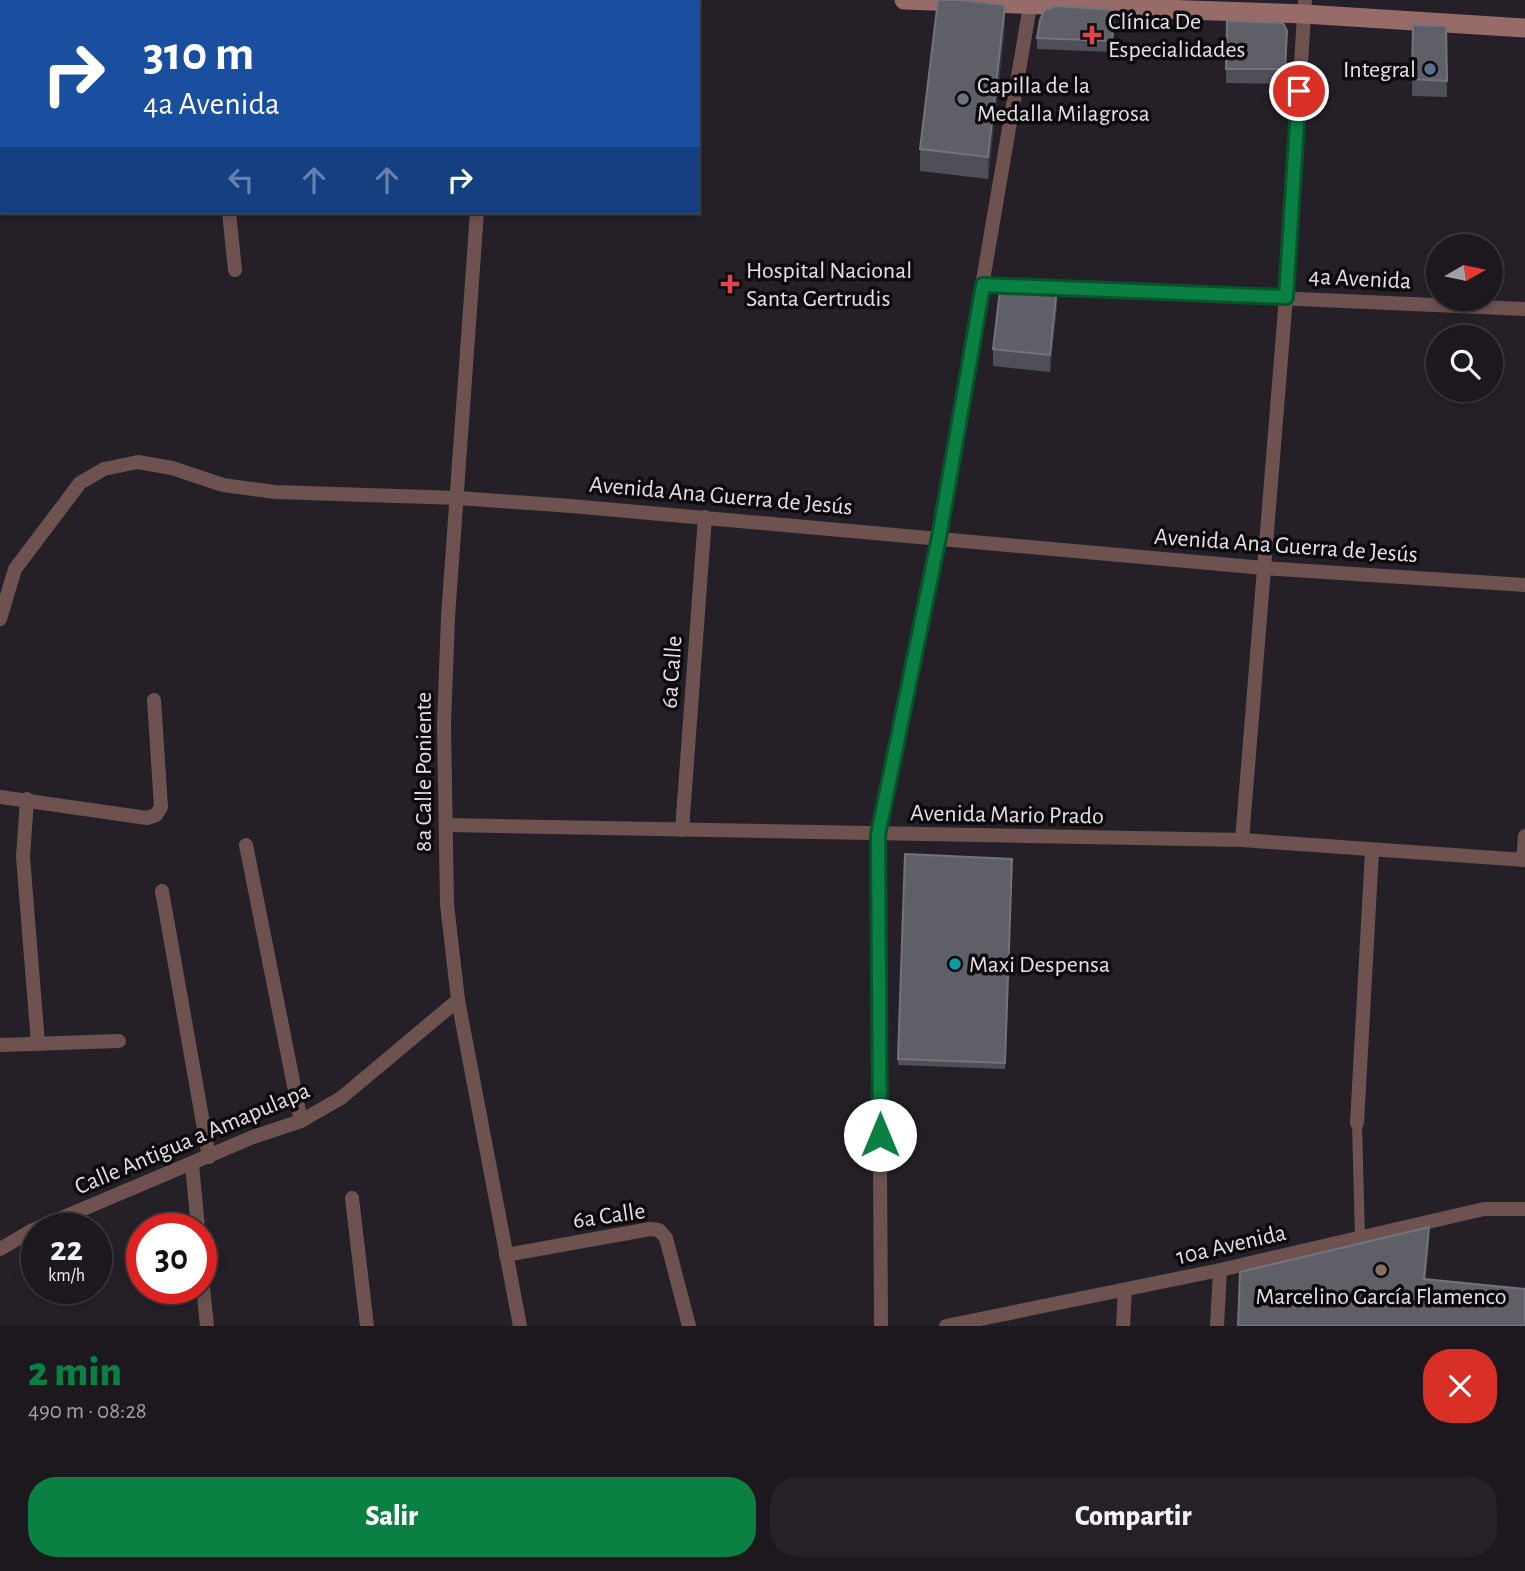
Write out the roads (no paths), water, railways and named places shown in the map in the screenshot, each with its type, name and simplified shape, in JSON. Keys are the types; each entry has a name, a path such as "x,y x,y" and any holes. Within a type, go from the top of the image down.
{"main road":[{"path":"904,0 1304,7 1441,25 1525,28"}],"street":[{"path":"881,1326 878,835 939,537 1031,2"},
{"path":"1242,839 1286,297 1304,7"},
{"path":"229,214 234,270"},
{"name":"8a Calle Poniente","path":"477,214 448,617 444,725 447,904 458,1000 520,1326"},
{"name":"4a Avenida","path":"983,285 1525,309"},
{"name":"Avenida Ana Guerra de Jesús","path":"0,619 15,569 80,483 104,469 138,462 172,468 223,485 275,492 458,498 939,537 1264,568 1525,585"},
{"name":"6a Calle","path":"682,830 705,517"},
{"path":"0,566 15,569"},
{"path":"0,797 146,818 156,815 161,807 154,700"},
{"path":"27,799 23,857 38,1044"},
{"name":"Avenida Mario Prado","path":"446,825 878,835 1242,839 1373,851 1524,860"},
{"path":"1524,860 1525,836"},
{"path":"246,845 301,1121"},
{"path":"1360,1238 1357,1123 1373,851"},
{"path":"162,891 209,1157"},
{"name":"Calle Antigua a Amapulapa","path":"0,1249 31,1231 253,1138 301,1121 341,1098 458,1000"},
{"path":"0,1045 119,1041"},
{"path":"191,1165 196,1213"},
{"path":"352,1198 367,1326"},
{"name":"10a Avenida","path":"946,1326 1010,1320 1125,1290 1484,1209 1525,1209"},
{"name":"6a Calle","path":"506,1255 650,1228 659,1230 666,1238 689,1326"},
{"path":"1217,1326 1220,1270"},
{"path":"1123,1326 1125,1290"},
{"path":"205,1304 207,1326"}],"place":[{"name":"Clínica De Especialidades","path":"1092,35"},
{"name":"Integral","path":"1430,69"},
{"name":"Capilla de la Medalla Milagrosa","path":"963,99"},
{"name":"Hospital Nacional Santa Gertrudis","path":"730,284"},
{"name":"Maxi Despensa","path":"955,964"},
{"name":"Marcelino García Flamenco","path":"1381,1270"}]}
